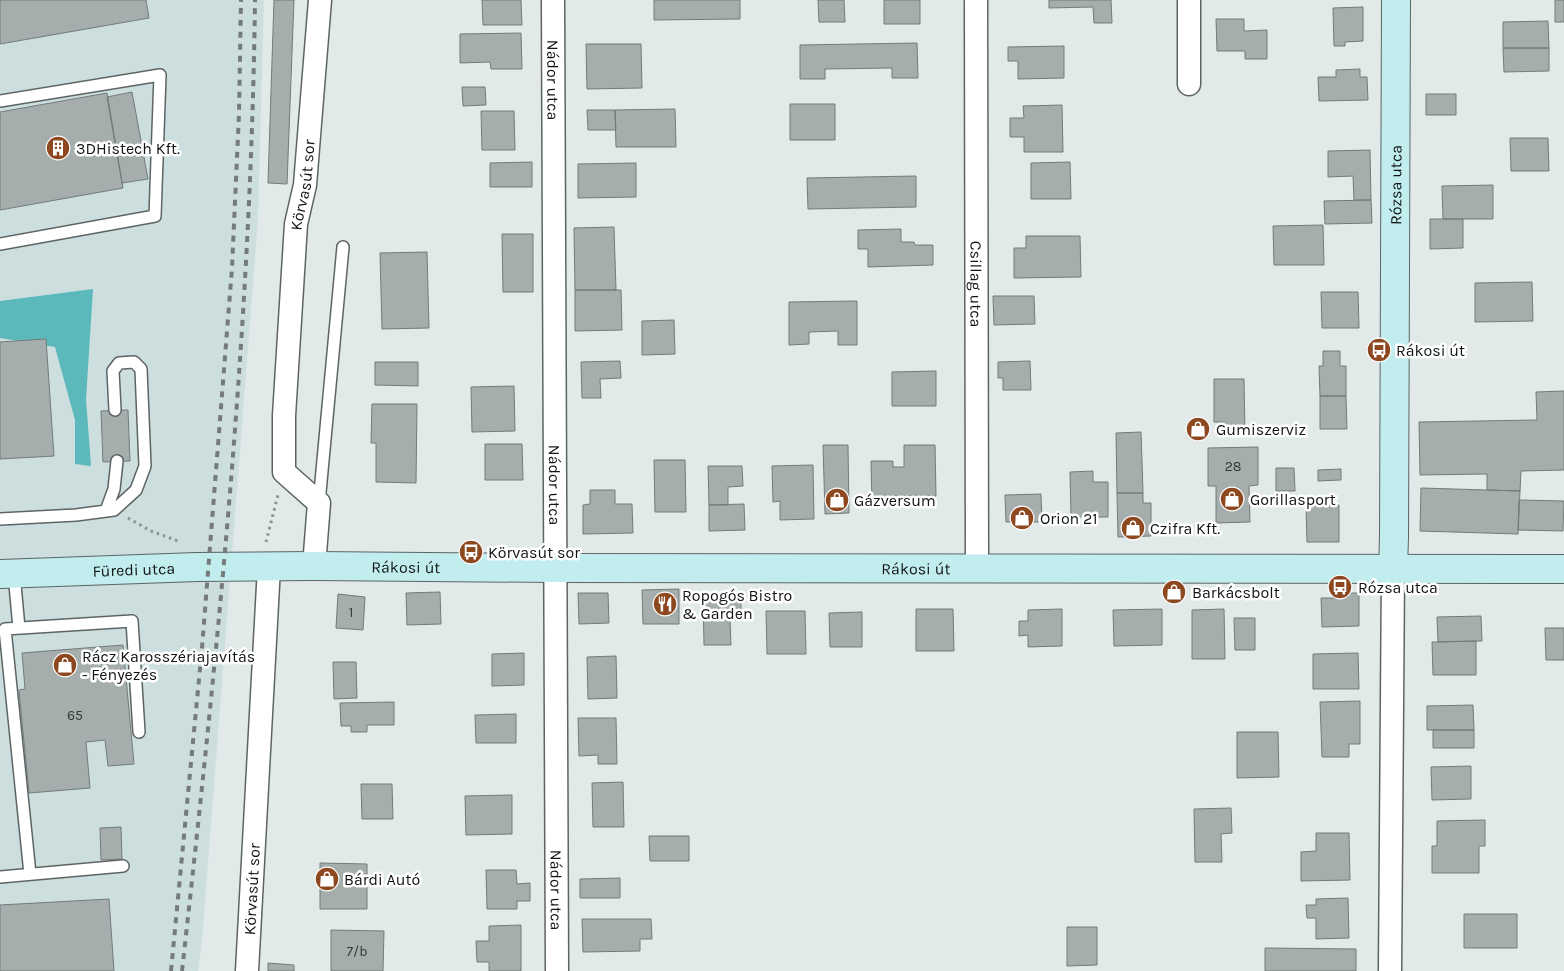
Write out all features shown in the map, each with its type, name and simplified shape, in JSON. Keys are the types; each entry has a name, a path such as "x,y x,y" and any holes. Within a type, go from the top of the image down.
{"main road":[{"name":"Rózsa utca","path":"1392,569 1394,527 1396,0"},
{"name":"Rákosi út","path":"264,567 1564,569"},
{"name":"Füredi utca","path":"7,574 264,567"}],"street":[{"name":"Körvasút sor","path":"284,472 284,416 296,224 305,185 320,0"},
{"name":"Nádor utca","path":"553,0 557,971"},
{"name":"Csillag utca","path":"976,0 977,568"},
{"path":"1189,0 1189,84"},
{"path":"284,472 319,503 314,566"},
{"name":"Körvasút sor","path":"247,971 264,567"},
{"name":"Rózsa utca","path":"1390,971 1392,569"}],"lane":[{"path":"0,101 160,75 155,216 0,244"},
{"path":"319,503 343,247"},
{"path":"0,518 76,515 110,511 136,490 145,466 141,369 134,362 119,362 113,371 115,410"},
{"path":"110,511 117,461"},
{"path":"7,574 19,628"},
{"path":"30,874 5,629 132,621 139,732"},
{"path":"0,877 123,866"}],"path":[{"path":"264,567 284,472"},
{"path":"110,511 151,531 192,546 197,568"}],"shaded area":[{"path":"0,0 264,0 258,219 202,940 198,971 0,971"},
{"path":"93,289 86,399 91,466 75,464 75,420 55,347 0,338 0,301"}],"building":[{"path":"0,0 146,0 149,18 0,44"},
{"path":"274,0 294,0 287,184 268,183"},
{"path":"482,0 521,0 522,25 483,25"},
{"path":"654,0 740,0 740,19 654,20"},
{"path":"818,0 844,0 845,22 819,22"},
{"path":"884,0 920,0 920,24 884,24"},
{"path":"1049,0 1111,0 1112,23 1094,23 1093,7 1049,8"},
{"path":"1555,0 1564,0 1564,22 1555,22"},
{"path":"1363,7 1363,41 1345,42 1345,46 1334,46 1333,8"},
{"path":"1216,19 1244,19 1244,31 1267,30 1267,59 1245,59 1245,51 1217,51"},
{"path":"1548,21 1549,48 1503,48 1503,22"},
{"path":"521,33 522,69 491,69 490,62 460,63 460,34"},
{"path":"917,43 918,78 892,78 892,68 825,69 825,79 800,79 800,45"},
{"path":"586,44 641,44 642,88 587,89"},
{"path":"1064,46 1064,78 1018,79 1018,61 1008,61 1008,47"},
{"path":"1503,48 1549,48 1549,71 1504,72"},
{"path":"1360,69 1360,77 1367,77 1368,100 1319,101 1318,77 1336,77 1336,70"},
{"path":"462,87 485,87 486,105 463,106"},
{"path":"132,92 148,179 122,183 107,97"},
{"name":"3DHistech Kft.","path":"107,93 123,188 0,210 0,112"},
{"path":"1426,94 1456,94 1456,115 1426,115"},
{"path":"790,104 835,104 835,140 790,140"},
{"path":"1062,105 1063,152 1024,152 1024,137 1010,137 1010,118 1024,118 1023,106"},
{"path":"675,109 676,147 616,147 615,110"},
{"path":"587,110 615,110 616,130 588,130"},
{"path":"481,111 514,111 515,150 482,150"},
{"path":"1510,138 1548,138 1549,171 1511,171"},
{"path":"1370,150 1371,200 1354,200 1353,176 1328,177 1328,151"},
{"path":"532,162 532,187 490,187 490,163"},
{"path":"1070,162 1071,199 1031,199 1031,163"},
{"path":"636,163 636,197 578,198 578,164"},
{"path":"916,176 916,207 808,209 807,178"},
{"path":"1493,185 1493,219 1443,219 1442,186"},
{"path":"1371,200 1372,223 1325,224 1324,201"},
{"path":"1430,219 1463,219 1463,248 1430,249"},
{"path":"1323,225 1324,265 1274,265 1273,226"},
{"path":"614,227 616,290 575,290 574,228"},
{"path":"901,229 901,242 914,242 915,245 933,245 933,265 868,267 868,249 858,249 858,230"},
{"path":"502,234 533,234 533,292 503,292"},
{"path":"1026,236 1080,236 1081,277 1014,278 1014,248 1026,248"},
{"path":"427,252 429,328 382,329 380,253"},
{"path":"1532,282 1533,321 1475,322 1475,283"},
{"path":"575,290 621,290 622,330 575,331"},
{"path":"1321,292 1358,292 1359,328 1322,328"},
{"path":"993,296 1034,296 1035,324 994,325"},
{"path":"857,301 857,345 838,345 838,331 809,332 809,344 789,345 789,302"},
{"path":"674,320 675,354 642,355 642,321"},
{"path":"46,339 54,456 0,459 0,342"},
{"path":"1323,351 1340,351 1340,366 1346,366 1346,396 1320,396 1319,366 1323,366"},
{"path":"620,361 621,378 600,379 601,398 582,398 581,362"},
{"path":"1030,361 1031,390 1003,390 1003,378 998,378 998,362"},
{"path":"375,362 418,362 418,386 375,385"},
{"path":"936,371 936,406 892,406 892,372"},
{"path":"1214,379 1244,379 1245,433 1223,434 1223,422 1214,422"},
{"path":"514,386 515,431 472,432 471,387"},
{"path":"1564,391 1564,470 1521,471 1520,491 1487,490 1487,474 1420,475 1419,422 1537,420 1536,392"},
{"path":"1320,396 1346,396 1347,429 1320,429"},
{"path":"372,404 417,404 416,483 376,482 376,443 371,443"},
{"path":"128,410 130,461 103,462 101,411"},
{"path":"1141,432 1143,493 1117,493 1116,433"},
{"path":"485,444 522,444 523,480 485,480"},
{"path":"823,445 848,445 849,513 825,514"},
{"path":"904,445 935,445 936,496 894,496 894,502 872,503 871,461 893,461 893,467 904,467"},
{"path":"1258,447 1258,485 1249,486 1250,522 1216,523 1216,486 1208,486 1208,448"},
{"path":"654,460 685,460 686,512 655,512"},
{"path":"813,465 814,519 780,520 780,501 773,502 772,466"},
{"path":"708,466 742,466 743,486 728,487 728,505 709,505"},
{"path":"1276,468 1294,468 1295,491 1276,491"},
{"path":"1341,469 1341,480 1318,481 1318,470"},
{"path":"1093,471 1093,482 1108,482 1108,517 1071,517 1070,472"},
{"path":"1421,488 1520,491 1518,534 1420,531"},
{"path":"590,490 615,490 615,504 632,504 633,533 583,534 583,505 590,504"},
{"path":"1117,493 1143,493 1143,503 1151,503 1151,536 1118,537"},
{"path":"1041,494 1042,522 1006,522 1005,495"},
{"path":"1519,500 1564,501 1563,531 1518,530"},
{"path":"744,504 745,530 709,531 709,505"},
{"path":"1339,505 1339,542 1307,542 1306,506"},
{"path":"679,589 679,624 643,624 642,590"},
{"path":"440,592 441,624 407,625 406,593"},
{"path":"578,593 608,593 609,623 579,624"},
{"path":"1339,593 1359,593 1359,626 1322,627 1321,598 1339,598"},
{"path":"338,594 365,597 363,630 336,628"},
{"path":"703,595 741,595 741,620 730,620 731,645 704,645"},
{"path":"916,609 953,609 954,651 916,651"},
{"path":"1062,609 1062,646 1028,647 1028,635 1019,636 1019,621 1028,621 1028,610"},
{"path":"1162,609 1162,645 1114,646 1113,610"},
{"path":"1224,609 1225,659 1192,659 1192,610"},
{"path":"766,611 805,611 806,654 767,654"},
{"path":"862,612 862,647 830,647 829,613"},
{"path":"1481,616 1482,641 1438,642 1437,617"},
{"path":"1234,618 1255,618 1255,650 1235,650"},
{"path":"1545,628 1564,628 1564,660 1546,660"},
{"path":"1476,641 1476,675 1433,675 1432,642"},
{"path":"123,645 134,764 108,766 105,740 86,742 90,788 29,793 19,690 25,689 22,653"},
{"path":"524,653 524,685 492,686 492,654"},
{"path":"1358,653 1359,689 1313,689 1313,654"},
{"path":"616,656 617,698 588,699 587,657"},
{"path":"333,662 356,662 357,698 334,699"},
{"path":"1360,701 1360,744 1349,744 1349,757 1322,757 1320,702"},
{"path":"394,702 394,725 367,725 367,732 351,732 351,726 341,726 340,703"},
{"path":"1473,705 1474,730 1427,730 1427,706"},
{"path":"516,714 516,743 476,743 475,715"},
{"path":"578,718 616,718 617,764 598,764 598,755 579,756"},
{"path":"1433,730 1474,730 1474,748 1433,748"},
{"path":"1237,732 1278,732 1279,777 1237,778"},
{"path":"1471,766 1471,799 1432,800 1431,767"},
{"path":"623,782 624,827 593,827 592,783"},
{"path":"361,784 392,784 393,819 362,819"},
{"path":"512,795 512,834 466,835 465,796"},
{"path":"1231,808 1232,833 1221,834 1222,862 1195,862 1194,809"},
{"path":"1485,820 1485,846 1479,846 1479,873 1432,873 1432,846 1437,846 1437,821"},
{"path":"121,827 122,859 101,860 100,828"},
{"path":"1316,833 1349,833 1350,880 1301,881 1301,852 1316,851"},
{"path":"649,836 689,836 689,861 650,861"},
{"path":"320,863 367,864 367,909 320,909"},
{"path":"486,870 516,870 517,884 530,883 530,901 517,901 517,909 487,909"},
{"path":"620,878 620,898 580,898 580,879"},
{"path":"1348,898 1349,938 1316,939 1316,918 1307,918 1306,905 1316,905 1316,899"},
{"path":"109,899 114,971 0,971 0,905"},
{"path":"1464,914 1517,914 1517,948 1464,948"},
{"path":"582,919 651,919 652,939 640,939 640,951 583,952"},
{"path":"521,925 521,971 489,971 489,962 477,962 476,941 489,941 489,926"},
{"path":"1067,927 1097,927 1097,965 1067,966"},
{"path":"331,930 384,931 383,971 331,971"},
{"path":"1265,948 1356,949 1356,971 1265,971"},
{"path":"268,963 294,965 294,971 268,971"}],"railway":[{"path":"171,971 202,648 232,268 239,114 241,0"},
{"path":"182,971 208,729 231,486 247,243 255,0"}],"place":[{"name":"3DHistech Kft.","path":"58,148"},
{"name":"Rákosi út","path":"1379,350"},
{"name":"Gumiszerviz","path":"1198,429"},
{"name":"Gorillasport","path":"1232,499"},
{"name":"Gázversum","path":"837,500"},
{"name":"Orion 21","path":"1022,518"},
{"name":"Czifra Kft.","path":"1133,528"},
{"name":"Körvasút sor","path":"471,552"},
{"name":"Rózsa utca","path":"1340,587"},
{"name":"Barkácsbolt","path":"1174,592"},
{"name":"Ropogós Bistro & Garden","path":"665,604"},
{"name":"Rácz Karosszériajavítás - Fényezés","path":"65,665"},
{"name":"Bárdi Autó","path":"327,879"}]}
